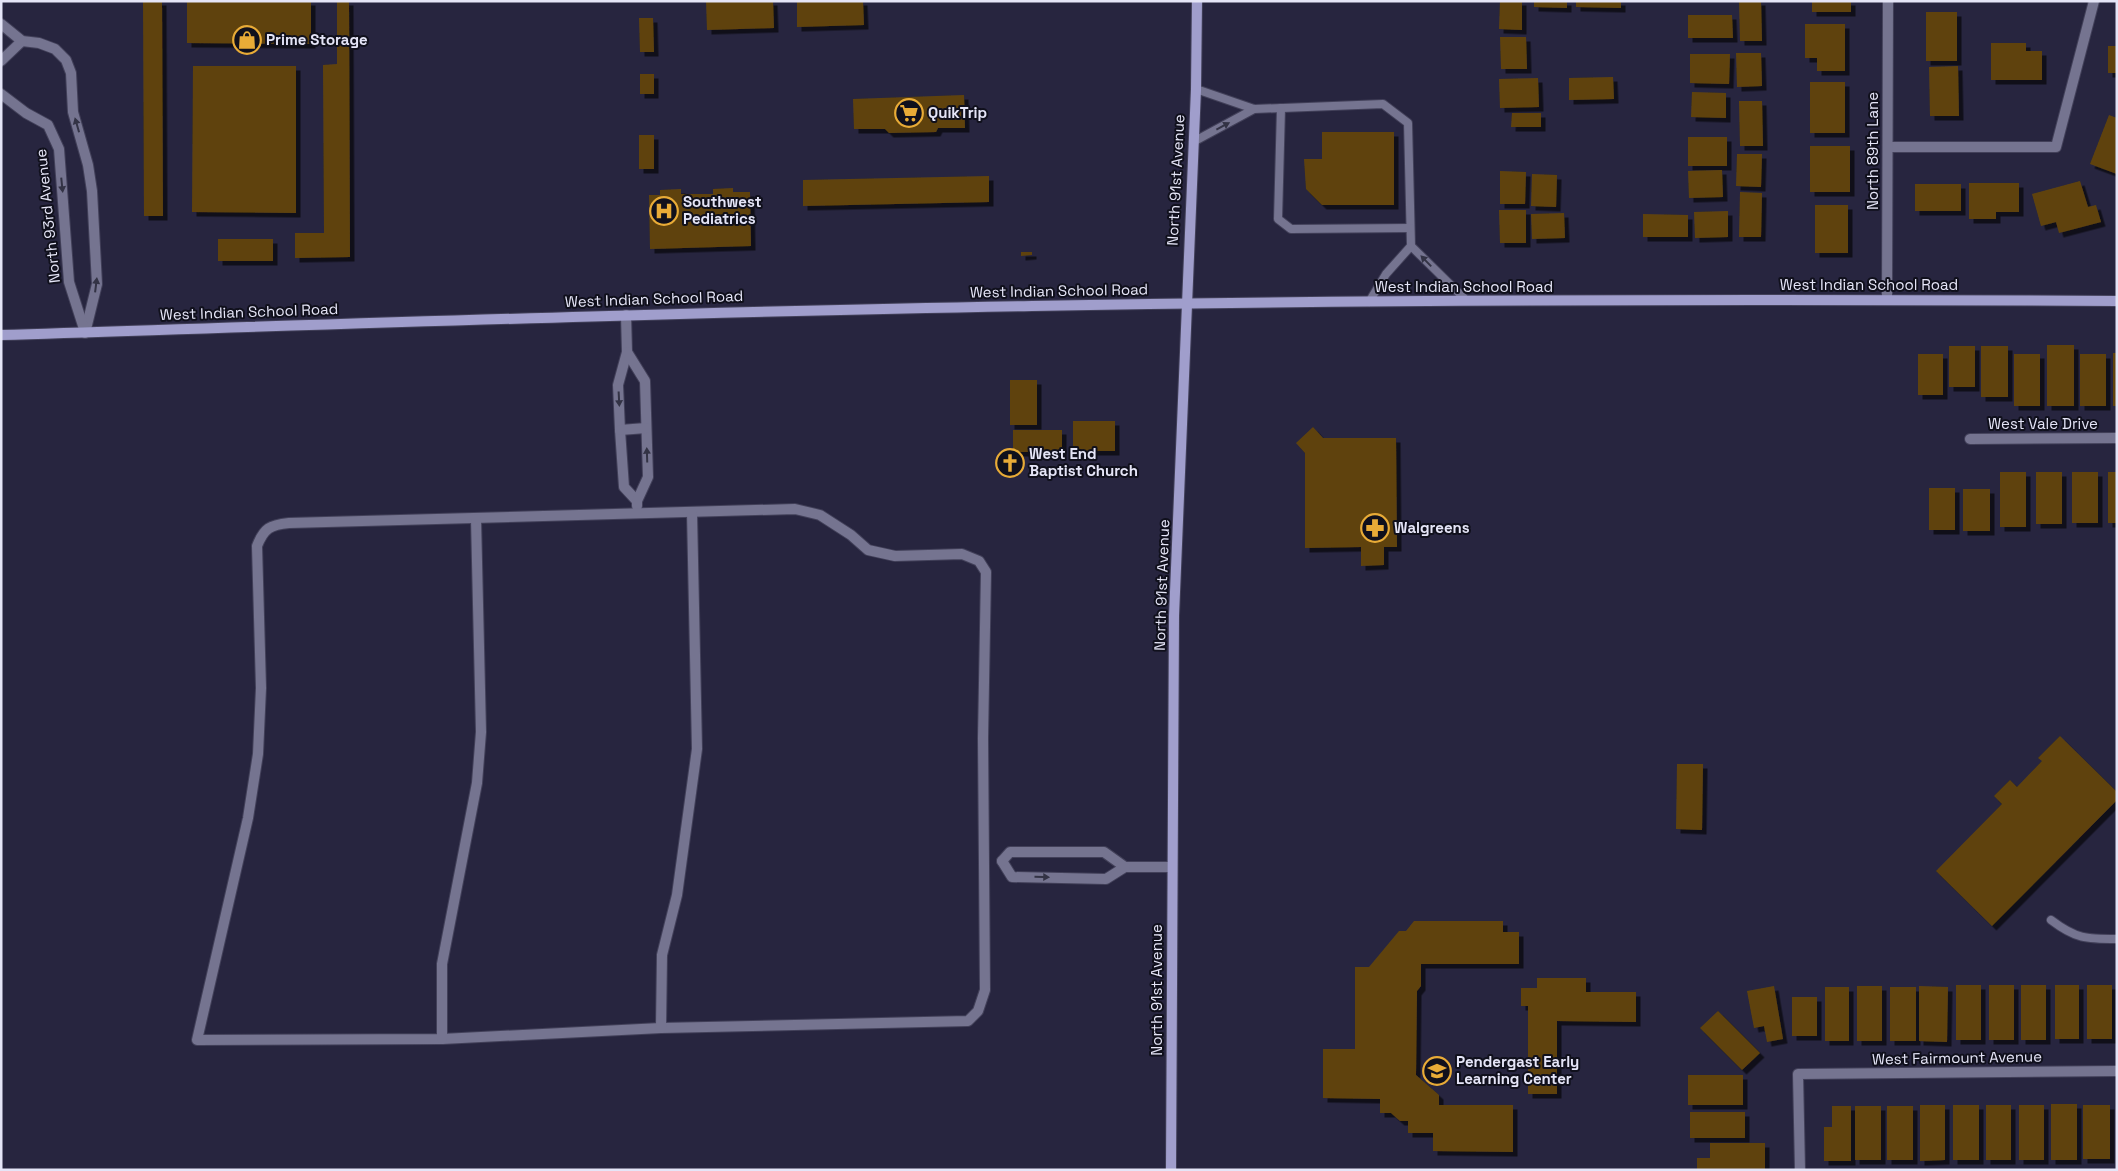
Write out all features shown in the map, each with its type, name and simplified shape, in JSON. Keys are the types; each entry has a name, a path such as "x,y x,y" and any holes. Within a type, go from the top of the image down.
{"main road":[{"name":"North 91st Avenue","path":"1172,1170 1174,616 1196,89 1197,1"},
{"name":"West Indian School Road","path":"1,336 626,315 1186,304 1466,300 2117,301"}],"street":[{"name":"North 89th Lane","path":"1887,300 1888,1"},
{"path":"1888,147 2056,147 2094,1"},
{"path":"1,24 22,41 39,42 55,49 66,60 71,73 73,112 88,165 92,191 97,284 85,333"},
{"path":"1,61 22,41"},
{"name":"North 93rd Avenue","path":"1,94 26,113 48,125 59,148 69,282 85,333"},
{"path":"626,315 627,352 618,385 620,430 624,487 637,501"},
{"path":"627,352 645,381 648,477 637,501 637,515"},
{"path":"620,430 646,428"},
{"name":"West Vale Drive","path":"1970,439 2117,438"},
{"path":"794,509 820,515 868,550 895,556 962,554 979,560 986,572 983,860 985,990 978,1011 968,1020 661,1028 442,1039 198,1040 248,818 258,754 262,688 257,546 262,531 273,524 289,523 637,515 794,509"},
{"path":"661,1028 662,955 678,896 697,749 692,513"},
{"path":"442,1039 442,964 477,783 481,732 476,519"},
{"path":"1002,861 1010,852 1104,852 1126,866 1172,867"},
{"path":"983,860 1002,861"},
{"path":"1002,861 1012,877 1106,879 1126,866"},
{"name":"West Fairmount Avenue","path":"1800,1170 1798,1074 2117,1071"}],"lane":[{"path":"1196,89 1254,109 1383,104 1408,124 1411,246 1466,300"},
{"path":"1281,108 1278,219 1291,228 1410,228"},
{"path":"1193,142 1254,109"},
{"path":"1369,302 1386,274 1411,246"},
{"path":"2051,920 2068,933 2080,938 2117,939"}],"building":[{"path":"143,1 162,1 163,216 144,216"},
{"path":"187,1 311,1 311,44 187,43"},
{"path":"337,1 349,1 350,257 295,258 295,233 324,233 323,65 337,64"},
{"path":"706,1 773,1 774,28 707,30"},
{"path":"797,1 863,1 864,25 797,27"},
{"path":"1500,1 1522,1 1522,30 1499,29"},
{"path":"1534,1 1567,1 1567,8 1534,7"},
{"path":"1576,1 1621,1 1621,8 1576,7"},
{"path":"1739,1 1761,1 1762,41 1740,41"},
{"path":"1812,1 1851,1 1851,12 1812,12"},
{"path":"1926,12 1957,12 1957,61 1926,61"},
{"path":"1688,15 1732,15 1733,38 1688,38"},
{"path":"639,18 653,18 654,52 640,52"},
{"path":"1805,24 1845,24 1845,71 1817,71 1817,58 1805,58"},
{"path":"1500,37 1526,37 1527,69 1501,69"},
{"path":"1991,43 2026,43 2026,51 2042,51 2042,80 1991,80"},
{"path":"2108,46 2117,46 2117,73 2108,73"},
{"path":"1736,53 1761,53 1762,86 1737,87"},
{"path":"1690,54 1730,54 1729,84 1690,83"},
{"path":"193,66 296,66 296,213 192,212"},
{"path":"1958,66 1959,116 1930,116 1929,67"},
{"path":"640,74 654,74 654,94 640,94"},
{"path":"1613,77 1614,99 1569,100 1569,78"},
{"path":"1538,78 1539,107 1500,108 1499,79"},
{"path":"1810,82 1845,82 1845,133 1810,133"},
{"path":"1692,92 1726,93 1726,118 1691,117"},
{"name":"QuikTrip","path":"964,95 965,128 938,128 936,132 889,133 885,129 854,129 853,99"},
{"path":"1739,101 1762,101 1763,146 1740,146"},
{"path":"1512,113 1541,113 1541,127 1511,127"},
{"path":"2109,115 2117,118 2117,174 2090,164"},
{"path":"1322,132 1394,132 1394,205 1322,205 1306,189 1304,159 1322,159"},
{"path":"639,135 654,135 654,169 639,169"},
{"path":"1688,137 1727,137 1727,166 1688,166"},
{"path":"1810,146 1850,146 1850,192 1810,192"},
{"path":"1737,154 1762,154 1761,187 1736,186"},
{"path":"1722,170 1723,197 1689,198 1688,171"},
{"path":"1500,171 1526,172 1525,204 1500,204"},
{"path":"1532,174 1557,175 1556,207 1531,206"},
{"path":"989,176 989,202 803,206 803,180"},
{"path":"2080,181 2088,207 2096,205 2101,222 2059,233 2056,222 2041,226 2032,194"},
{"path":"1969,183 2019,183 2019,212 1996,212 1996,219 1969,219"},
{"path":"1915,184 1961,184 1961,211 1915,211"},
{"path":"733,188 733,192 750,192 751,246 650,249 649,195 660,195 660,190 681,189 681,194 713,194 713,189"},
{"path":"1740,192 1762,193 1761,237 1739,237"},
{"path":"1815,205 1848,205 1848,253 1815,253"},
{"path":"1499,210 1526,210 1526,243 1500,243"},
{"path":"1728,211 1728,237 1695,238 1694,212"},
{"path":"1564,213 1565,238 1532,239 1531,214"},
{"path":"1643,214 1688,215 1688,237 1643,237"},
{"path":"218,239 273,239 273,261 218,261"},
{"path":"1021,252 1032,252 1032,255 1021,256"},
{"path":"2047,345 2074,345 2074,406 2047,406"},
{"path":"1949,346 1975,346 1975,387 1949,387"},
{"path":"1981,346 2008,346 2008,397 1981,397"},
{"path":"2113,353 2117,353 2117,406 2113,406"},
{"path":"1918,354 1943,354 1943,395 1918,395"},
{"path":"2014,354 2040,354 2040,406 2014,406"},
{"path":"2080,354 2106,354 2106,406 2080,406"},
{"path":"1010,380 1037,380 1037,425 1010,425"},
{"path":"1073,421 1115,421 1115,451 1073,451"},
{"name":"Walgreens","path":"1313,427 1323,438 1396,438 1397,547 1384,547 1384,565 1361,566 1361,547 1305,548 1305,453 1296,443"},
{"path":"1013,430 1062,430 1062,452 1013,452"},
{"path":"2000,472 2026,472 2026,527 2000,527"},
{"path":"2036,472 2062,472 2062,524 2036,524"},
{"path":"2072,472 2098,472 2098,523 2072,523"},
{"path":"2108,472 2117,472 2117,523 2108,523"},
{"path":"1929,488 1955,488 1955,530 1929,530"},
{"path":"1963,489 1990,489 1990,531 1963,531"},
{"path":"2060,736 2117,792 2117,800 1992,926 1936,871 2002,804 1994,796 2010,780 2017,787 2042,761 2038,758"},
{"path":"1677,764 1703,764 1702,830 1676,829"},
{"path":"1414,921 1503,921 1503,932 1519,932 1519,964 1421,964 1421,986 1417,991 1416,1075 1439,1095 1439,1105 1513,1105 1513,1152 1433,1151 1433,1133 1408,1133 1408,1121 1400,1121 1391,1113 1380,1113 1380,1099 1323,1098 1323,1049 1355,1049 1355,967 1369,967 1399,931 1406,931"},
{"path":"1537,978 1586,978 1586,992 1636,992 1636,1022 1557,1021 1557,1094 1528,1094 1528,1006 1521,1006 1521,988 1537,988"},
{"path":"1956,985 1981,985 1981,1040 1956,1040"},
{"path":"1989,985 2014,985 2014,1040 1989,1040"},
{"path":"2021,985 2046,985 2046,1040 2021,1040"},
{"path":"2055,985 2079,985 2079,1039 2055,1039"},
{"path":"2087,985 2112,985 2112,1039 2087,1039"},
{"path":"1774,986 1783,1039 1767,1042 1764,1026 1754,1028 1747,991"},
{"path":"1857,986 1882,986 1882,1041 1857,1041"},
{"path":"1919,986 1948,987 1947,1042 1919,1041"},
{"path":"1825,987 1849,987 1849,1041 1825,1041"},
{"path":"1890,987 1916,987 1916,1041 1890,1041"},
{"path":"1792,997 1817,997 1817,1036 1792,1036"},
{"path":"1718,1011 1760,1053 1742,1070 1700,1028"},
{"path":"1688,1075 1743,1075 1743,1105 1688,1105"},
{"path":"2051,1104 2077,1104 2077,1160 2051,1160"},
{"path":"1920,1105 1945,1105 1945,1160 1920,1161"},
{"path":"1953,1105 1979,1105 1979,1160 1953,1160"},
{"path":"1986,1105 2011,1105 2011,1160 1986,1160"},
{"path":"2019,1105 2044,1105 2044,1160 2019,1160"},
{"path":"2083,1105 2110,1105 2110,1159 2083,1159"},
{"path":"1832,1106 1851,1106 1851,1161 1824,1161 1824,1127 1832,1127"},
{"path":"1855,1106 1881,1106 1881,1160 1855,1160"},
{"path":"1887,1106 1913,1106 1913,1160 1887,1160"},
{"path":"1690,1112 1745,1112 1745,1138 1690,1138"},
{"path":"1710,1143 1765,1143 1765,1169 1697,1169 1697,1158 1710,1158"}],"place":[{"name":"Prime Storage","path":"247,40"},
{"name":"QuikTrip","path":"909,113"},
{"name":"Southwest Pediatrics","path":"664,211"},
{"name":"West End Baptist Church","path":"1010,463"},
{"name":"Walgreens","path":"1375,528"},
{"name":"Pendergast Early Learning Center","path":"1437,1071"}]}
